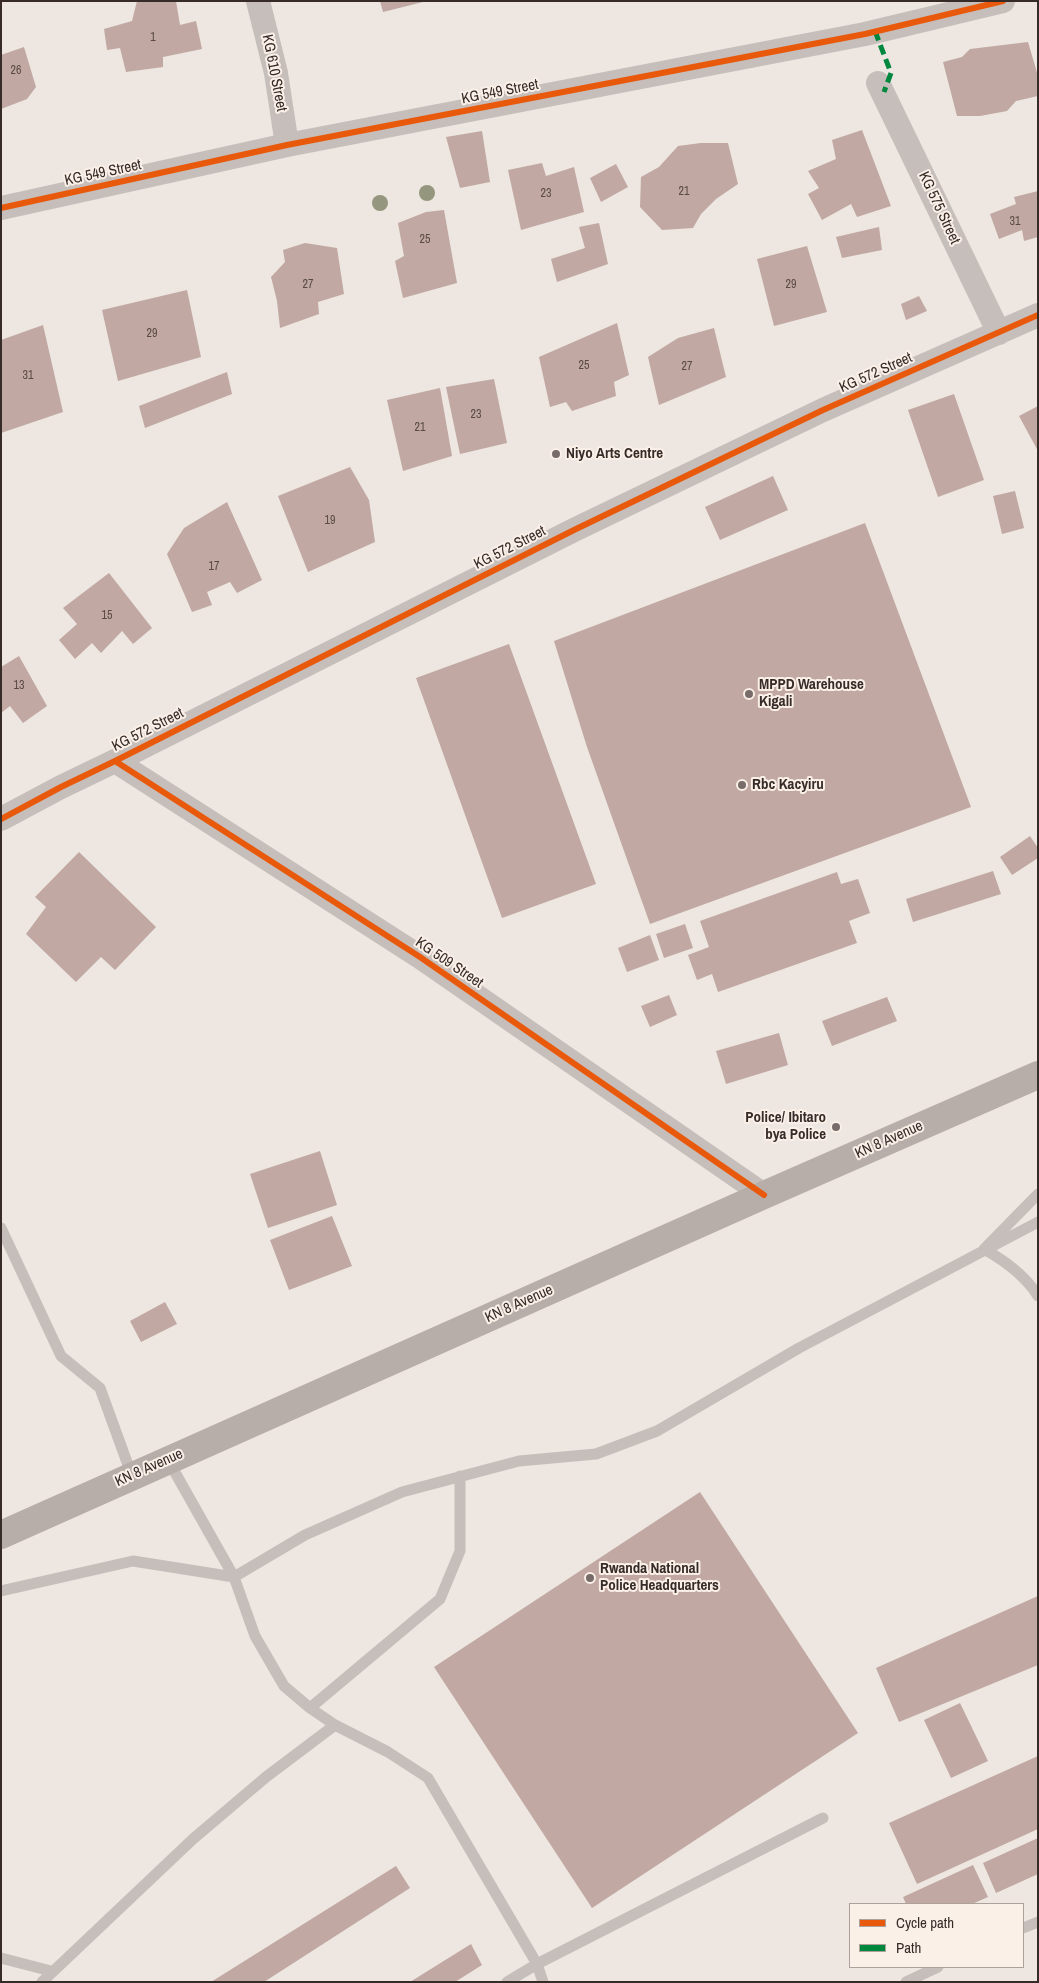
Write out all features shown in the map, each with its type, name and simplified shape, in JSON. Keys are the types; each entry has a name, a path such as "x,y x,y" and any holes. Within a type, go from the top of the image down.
{"main road":[{"name":"KN 8 Avenue","path":"1,1535 1038,1075"}],"street":[{"name":"KG 610 Street","path":"258,1 276,72 287,145"},
{"name":"KG 549 Street","path":"1,208 287,145 855,36 1003,1"},
{"name":"KG 575 Street","path":"878,83 999,333"},
{"name":"KG 572 Street","path":"1,818 61,786 115,761 576,529 823,410 1038,315"},
{"name":"KG 509 Street","path":"115,761 420,957 764,1195"}],"lane":[{"path":"984,1249 1038,1194"},
{"path":"1,1591 133,1560 234,1577 306,1535 402,1492 519,1461 596,1454 657,1431 799,1348 1038,1222"},
{"path":"1,1228 61,1356 100,1388 132,1476"},
{"path":"984,1249 1007,1262 1038,1296"},
{"path":"168,1460 234,1577 255,1636 284,1686 310,1708 335,1725 388,1752 428,1778 537,1964 543,1982"},
{"path":"310,1708 440,1599 460,1551 460,1476"},
{"path":"42,1982 51,1971 193,1840 266,1777 335,1725"},
{"path":"507,1982 537,1964 823,1818"},
{"path":"1024,1928 1038,1922"},
{"path":"1,1958 51,1971"},
{"path":"906,1982 936,1968"}],"building":[{"path":"137,1 176,1 180,25 196,21 202,49 163,57 163,67 126,72 120,48 107,50 104,29 132,21"},
{"path":"380,1 423,1 423,2 383,12"},
{"path":"1028,42 1038,76 1038,96 1016,101 1007,111 980,116 957,116 943,62 962,57 970,49"},
{"path":"24,47 36,87 27,99 1,109 1,55"},
{"path":"862,130 891,206 857,217 851,204 822,220 808,194 819,188 808,171 836,159 832,140"},
{"path":"482,131 490,182 460,188 446,137"},
{"path":"701,143 728,143 738,184 716,199 701,214 693,228 662,230 640,207 641,177 659,167 678,146"},
{"path":"542,163 546,176 574,167 584,212 521,230 508,170"},
{"path":"616,164 628,187 601,202 590,178"},
{"path":"1038,191 1038,237 1024,241 1022,230 999,239 990,214 1016,204 1014,197"},
{"path":"444,210 457,283 403,298 395,261 404,256 398,223 426,212"},
{"path":"599,223 608,264 557,282 551,259 585,248 579,227"},
{"path":"879,227 882,250 842,258 836,237"},
{"path":"305,243 337,248 344,294 318,302 319,314 280,328 277,301 271,277 285,262 283,250"},
{"path":"807,246 827,312 774,326 757,259"},
{"path":"187,290 201,357 118,381 102,310"},
{"path":"919,296 927,311 906,320 901,304"},
{"path":"617,323 629,375 614,382 616,396 572,411 566,402 550,407 539,357"},
{"path":"43,325 63,412 1,433 1,340"},
{"path":"714,328 726,377 659,405 648,357 678,338"},
{"path":"227,372 232,394 145,428 139,406"},
{"path":"494,379 507,443 460,454 446,387"},
{"path":"440,388 452,456 403,471 387,400"},
{"path":"954,394 984,480 938,497 908,410"},
{"path":"1038,406 1038,451 1019,416"},
{"path":"350,467 369,500 375,542 308,572 278,496"},
{"path":"773,476 788,510 720,540 705,507"},
{"path":"1015,491 1024,528 1002,534 993,496"},
{"path":"227,502 262,580 237,593 230,582 207,592 212,605 192,612 167,554 184,528"},
{"name":"MPPD Warehouse Kigali","path":"865,523 971,807 650,924 587,747 554,641"},
{"path":"109,573 152,628 133,644 122,631 101,653 92,643 75,659 59,640 77,624 63,608"},
{"path":"509,644 596,884 502,918 416,678"},
{"path":"19,656 47,706 23,723 10,706 1,713 1,667"},
{"path":"1030,836 1038,848 1038,858 1012,875 1000,857"},
{"path":"79,852 156,927 115,970 101,957 76,982 26,934 46,907 35,897"},
{"path":"993,871 1001,894 913,922 906,899"},
{"path":"837,872 841,884 858,879 870,913 849,921 857,943 718,992 712,974 697,980 688,955 709,947 700,921"},
{"path":"685,924 693,948 664,958 656,934"},
{"path":"650,935 659,960 627,972 618,948"},
{"path":"669,995 677,1015 650,1027 641,1006"},
{"path":"887,997 897,1021 832,1046 822,1021"},
{"path":"779,1033 788,1065 726,1084 716,1051"},
{"path":"320,1151 337,1205 268,1228 250,1174"},
{"path":"332,1216 352,1266 289,1290 270,1240"},
{"path":"165,1302 177,1324 141,1342 130,1321"},
{"path":"700,1492 858,1733 592,1908 434,1667"},
{"path":"1038,1596 1038,1665 899,1722 876,1668"},
{"path":"960,1703 988,1761 951,1778 924,1720"},
{"path":"1038,1756 1038,1829 917,1884 889,1823"},
{"path":"1038,1838 1038,1874 996,1893 983,1863"},
{"path":"973,1865 988,1897 974,1903 906,1903 903,1897"},
{"path":"396,1866 410,1888 264,1982 211,1982"},
{"path":"471,1944 482,1965 455,1982 410,1982"}],"marked path":[{"path":"875,31 891,73 884,92"}],"cycle path":[{"path":"1,208 287,145 865,34 1003,1"},
{"path":"1,819 61,787 576,529 823,410 1038,315"},
{"path":"115,761 420,957 764,1195"}],"place":[{"name":"Niyo Arts Centre","path":"556,454"},
{"name":"MPPD Warehouse Kigali","path":"749,694"},
{"name":"Rbc Kacyiru","path":"742,785"},
{"name":"Police/ Ibitaro bya Police","path":"836,1127"},
{"name":"Rwanda National Police Headquarters","path":"590,1578"}]}
